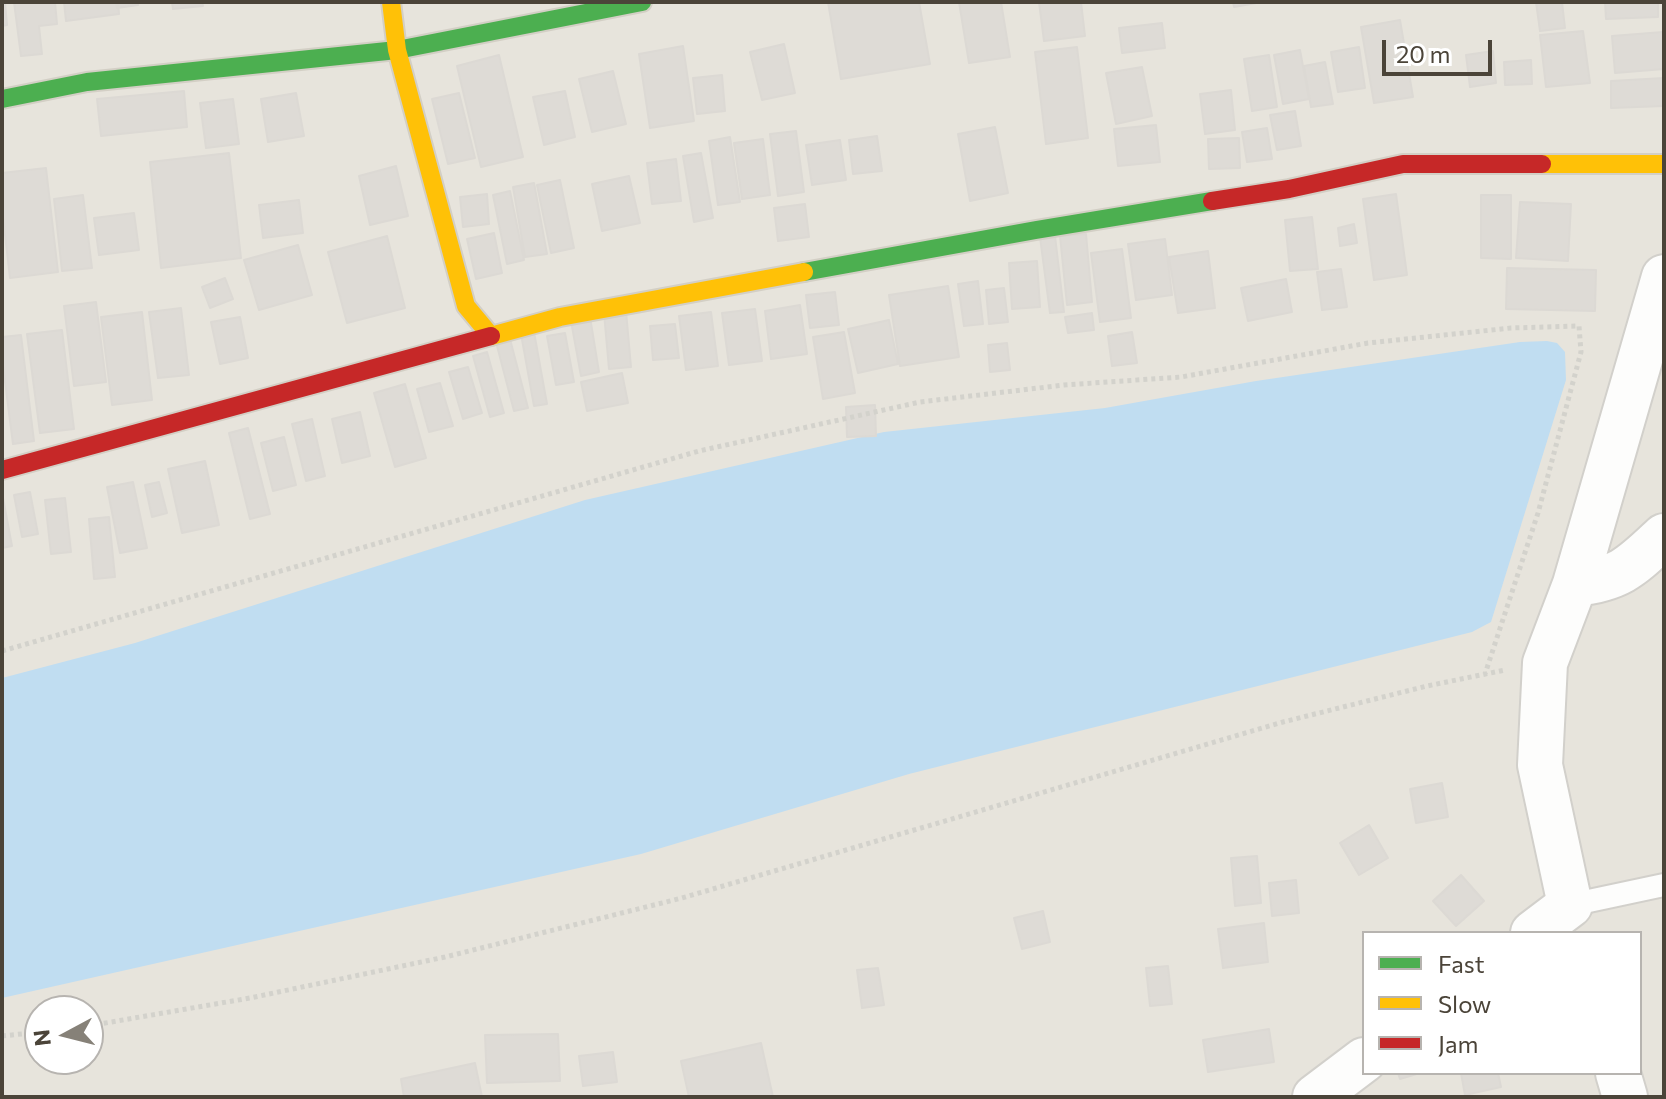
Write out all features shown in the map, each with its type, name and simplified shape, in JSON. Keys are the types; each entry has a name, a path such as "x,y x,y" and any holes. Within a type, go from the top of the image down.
{"street":[{"path":"391,2 397,50 466,306 491,336"},
{"path":"2,99 87,82 397,50 642,2"},
{"path":"2,470 560,317 1036,230 1289,189 1403,164 1664,164"},
{"path":"1539,931 1574,919 1540,765 1545,663 1575,584 1664,277"},
{"path":"1575,584 1601,581 1631,568 1664,536"},
{"path":"1315,1097 1362,1062"},
{"path":"1619,1075 1625,1097"}],"lane":[{"path":"1574,919 1664,885"}],"path":[{"path":"2,651 699,451 920,402 1064,385 1181,377 1368,343 1511,328 1579,326 1581,352 1538,513 1485,674 1283,722 682,898 445,957 250,998 104,1023"},
{"path":"2,1036 24,1034"}],"shaded area":[{"path":"2,2 1664,2 1664,1097 2,1097"}],"water":[{"path":"1520,342 1557,343 1565,352 1566,380 1491,622 1472,632 909,774 641,854 2,998 2,678 135,643 585,500 884,432 1105,408 1256,381"}],"building":[{"path":"2,2 5,2 7,25 2,26"},
{"path":"14,2 55,2 57,24 39,26 42,54 21,56"},
{"path":"64,2 118,2 119,14 66,21"},
{"path":"116,2 137,2 138,5 117,8"},
{"path":"172,2 202,2 203,6 173,9"},
{"path":"828,2 919,2 930,64 841,79"},
{"path":"959,2 1001,2 1010,57 969,63"},
{"path":"1039,2 1081,2 1085,36 1044,41"},
{"path":"1233,2 1262,2 1234,7"},
{"path":"1536,2 1562,2 1565,28 1540,31"},
{"path":"1605,2 1658,2 1658,17 1606,19"},
{"path":"1400,20 1413,97 1374,103 1361,27"},
{"path":"1162,23 1165,48 1122,53 1119,28"},
{"path":"1583,31 1590,83 1546,87 1540,35"},
{"path":"1663,32 1664,69 1615,73 1612,36"},
{"path":"784,44 795,93 762,100 750,52"},
{"path":"683,46 694,121 650,128 639,54"},
{"path":"1077,47 1088,138 1046,144 1035,52"},
{"path":"1359,47 1365,88 1338,92 1331,52"},
{"path":"1300,50 1309,99 1283,104 1274,55"},
{"path":"1493,51 1496,83 1470,87 1466,55"},
{"path":"499,55 523,157 481,167 457,66"},
{"path":"1269,55 1277,107 1252,111 1244,59"},
{"path":"1531,60 1532,84 1505,85 1504,62"},
{"path":"1325,62 1333,104 1311,107 1304,66"},
{"path":"1142,67 1152,116 1116,124 1106,73"},
{"path":"613,71 626,124 592,132 579,79"},
{"path":"722,75 725,111 697,114 693,78"},
{"path":"1664,78 1664,106 1611,108 1611,81"},
{"path":"1231,90 1235,130 1205,134 1200,94"},
{"path":"184,91 187,127 101,136 97,99"},
{"path":"565,91 575,137 544,145 533,97"},
{"path":"296,93 304,136 268,142 261,99"},
{"path":"459,93 475,158 448,164 432,99"},
{"path":"233,99 239,144 206,148 200,103"},
{"path":"1295,111 1301,146 1277,150 1270,115"},
{"path":"1156,125 1160,162 1118,166 1114,129"},
{"path":"995,127 1008,193 970,201 958,134"},
{"path":"1267,128 1272,159 1247,162 1242,132"},
{"path":"796,131 804,192 778,196 770,134"},
{"path":"877,136 882,171 853,174 849,140"},
{"path":"730,137 740,202 718,205 709,141"},
{"path":"1239,138 1240,168 1209,169 1208,139"},
{"path":"763,139 770,195 742,199 734,143"},
{"path":"840,140 846,180 812,185 806,145"},
{"path":"229,153 241,258 161,268 150,162"},
{"path":"701,153 713,218 694,222 683,156"},
{"path":"676,159 681,201 652,204 647,163"},
{"path":"396,166 408,216 370,225 359,176"},
{"path":"46,168 58,272 10,278 2,209 2,173"},
{"path":"629,176 640,223 602,231 592,184"},
{"path":"560,180 574,248 551,253 537,185"},
{"path":"534,183 547,254 525,257 513,187"},
{"path":"510,191 524,260 507,264 493,195"},
{"path":"487,194 489,224 463,227 460,197"},
{"path":"1396,194 1407,275 1374,280 1363,199"},
{"path":"83,195 92,268 62,271 54,199"},
{"path":"1481,195 1511,195 1511,259 1481,258"},
{"path":"299,200 303,233 263,238 259,205"},
{"path":"1520,202 1571,204 1568,261 1516,258"},
{"path":"805,204 809,237 778,241 774,208"},
{"path":"134,213 139,250 99,255 94,218"},
{"path":"1312,217 1318,269 1290,271 1285,220"},
{"path":"1354,224 1357,243 1340,246 1338,228"},
{"path":"494,233 502,273 476,279 467,239"},
{"path":"1086,234 1092,302 1067,305 1060,236"},
{"path":"387,236 405,308 347,323 328,252"},
{"path":"1055,236 1064,312 1050,313 1040,237"},
{"path":"1165,239 1172,295 1136,300 1128,244"},
{"path":"298,245 312,295 259,310 244,260"},
{"path":"1122,249 1131,318 1100,322 1091,253"},
{"path":"1208,251 1215,308 1178,313 1169,257"},
{"path":"1037,261 1040,307 1012,309 1009,263"},
{"path":"1507,268 1596,270 1595,311 1506,309"},
{"path":"1341,269 1347,307 1322,310 1317,272"},
{"path":"225,278 233,299 210,308 202,287"},
{"path":"1286,279 1292,312 1248,321 1241,288"},
{"path":"978,281 983,324 964,326 958,284"},
{"path":"948,286 959,357 900,366 889,295"},
{"path":"1004,288 1008,322 989,324 986,290"},
{"path":"835,292 839,325 810,328 806,295"},
{"path":"96,302 106,382 74,386 64,306"},
{"path":"800,305 807,354 771,359 765,311"},
{"path":"181,308 189,375 158,378 149,312"},
{"path":"755,309 762,361 729,365 722,313"},
{"path":"626,311 631,367 609,369 604,313"},
{"path":"142,312 152,400 112,405 101,317"},
{"path":"711,312 718,366 686,370 679,316"},
{"path":"1092,313 1094,330 1068,333 1065,317"},
{"path":"240,317 248,358 220,364 211,322"},
{"path":"590,317 599,372 581,376 571,321"},
{"path":"889,320 898,364 858,373 848,329"},
{"path":"675,324 679,358 653,360 650,326"},
{"path":"62,330 74,429 40,433 27,334"},
{"path":"534,332 547,404 534,406 521,334"},
{"path":"844,332 855,393 823,399 813,337"},
{"path":"1132,332 1137,363 1112,366 1108,336"},
{"path":"565,333 574,382 556,385 547,336"},
{"path":"21,335 34,441 13,444 2,337"},
{"path":"510,339 528,408 514,411 496,342"},
{"path":"1007,343 1010,370 990,372 988,345"},
{"path":"487,352 504,413 490,417 473,356"},
{"path":"468,367 482,413 463,419 449,372"},
{"path":"622,373 628,403 587,411 581,382"},
{"path":"440,383 453,426 429,432 417,389"},
{"path":"405,384 426,458 395,467 374,393"},
{"path":"875,405 876,436 847,437 846,407"},
{"path":"360,412 370,456 342,463 332,419"},
{"path":"312,419 325,476 306,481 292,424"},
{"path":"248,428 270,514 250,519 229,433"},
{"path":"284,437 296,485 273,491 261,443"},
{"path":"205,461 219,525 182,533 168,469"},
{"path":"133,482 147,548 120,553 107,487"},
{"path":"159,482 167,513 152,517 145,485"},
{"path":"30,492 38,534 22,537 14,495"},
{"path":"65,498 71,552 51,554 45,500"},
{"path":"2,499 12,546 2,548"},
{"path":"109,517 115,577 94,579 89,519"},
{"path":"1442,783 1448,817 1416,823 1410,789"},
{"path":"1369,825 1388,858 1359,875 1340,843"},
{"path":"1257,856 1261,903 1235,906 1231,858"},
{"path":"1461,875 1484,901 1456,926 1433,901"},
{"path":"1296,880 1299,913 1272,916 1269,883"},
{"path":"1043,911 1050,942 1022,949 1014,918"},
{"path":"1264,923 1268,962 1223,968 1218,929"},
{"path":"1168,966 1172,1004 1150,1006 1146,968"},
{"path":"878,968 884,1005 862,1008 857,970"},
{"path":"1269,1029 1274,1062 1208,1072 1203,1040"},
{"path":"558,1034 560,1081 487,1083 485,1035"},
{"path":"761,1043 773,1097 689,1097 681,1061"},
{"path":"613,1052 617,1082 583,1086 579,1056"},
{"path":"475,1063 482,1097 404,1097 401,1079"},
{"path":"1461,1075 1498,1075 1501,1087 1465,1095"}],"traffic: fast":[{"path":"2,99 87,82 397,50 642,2"},
{"path":"804,272 1212,201"}],"traffic: slow":[{"path":"391,2 397,50 466,306 491,336 560,317 804,272"},
{"path":"1542,164 1664,164"}],"traffic: jam":[{"path":"1212,201 1289,189 1403,164 1542,164"},
{"path":"2,470 491,336"}]}
